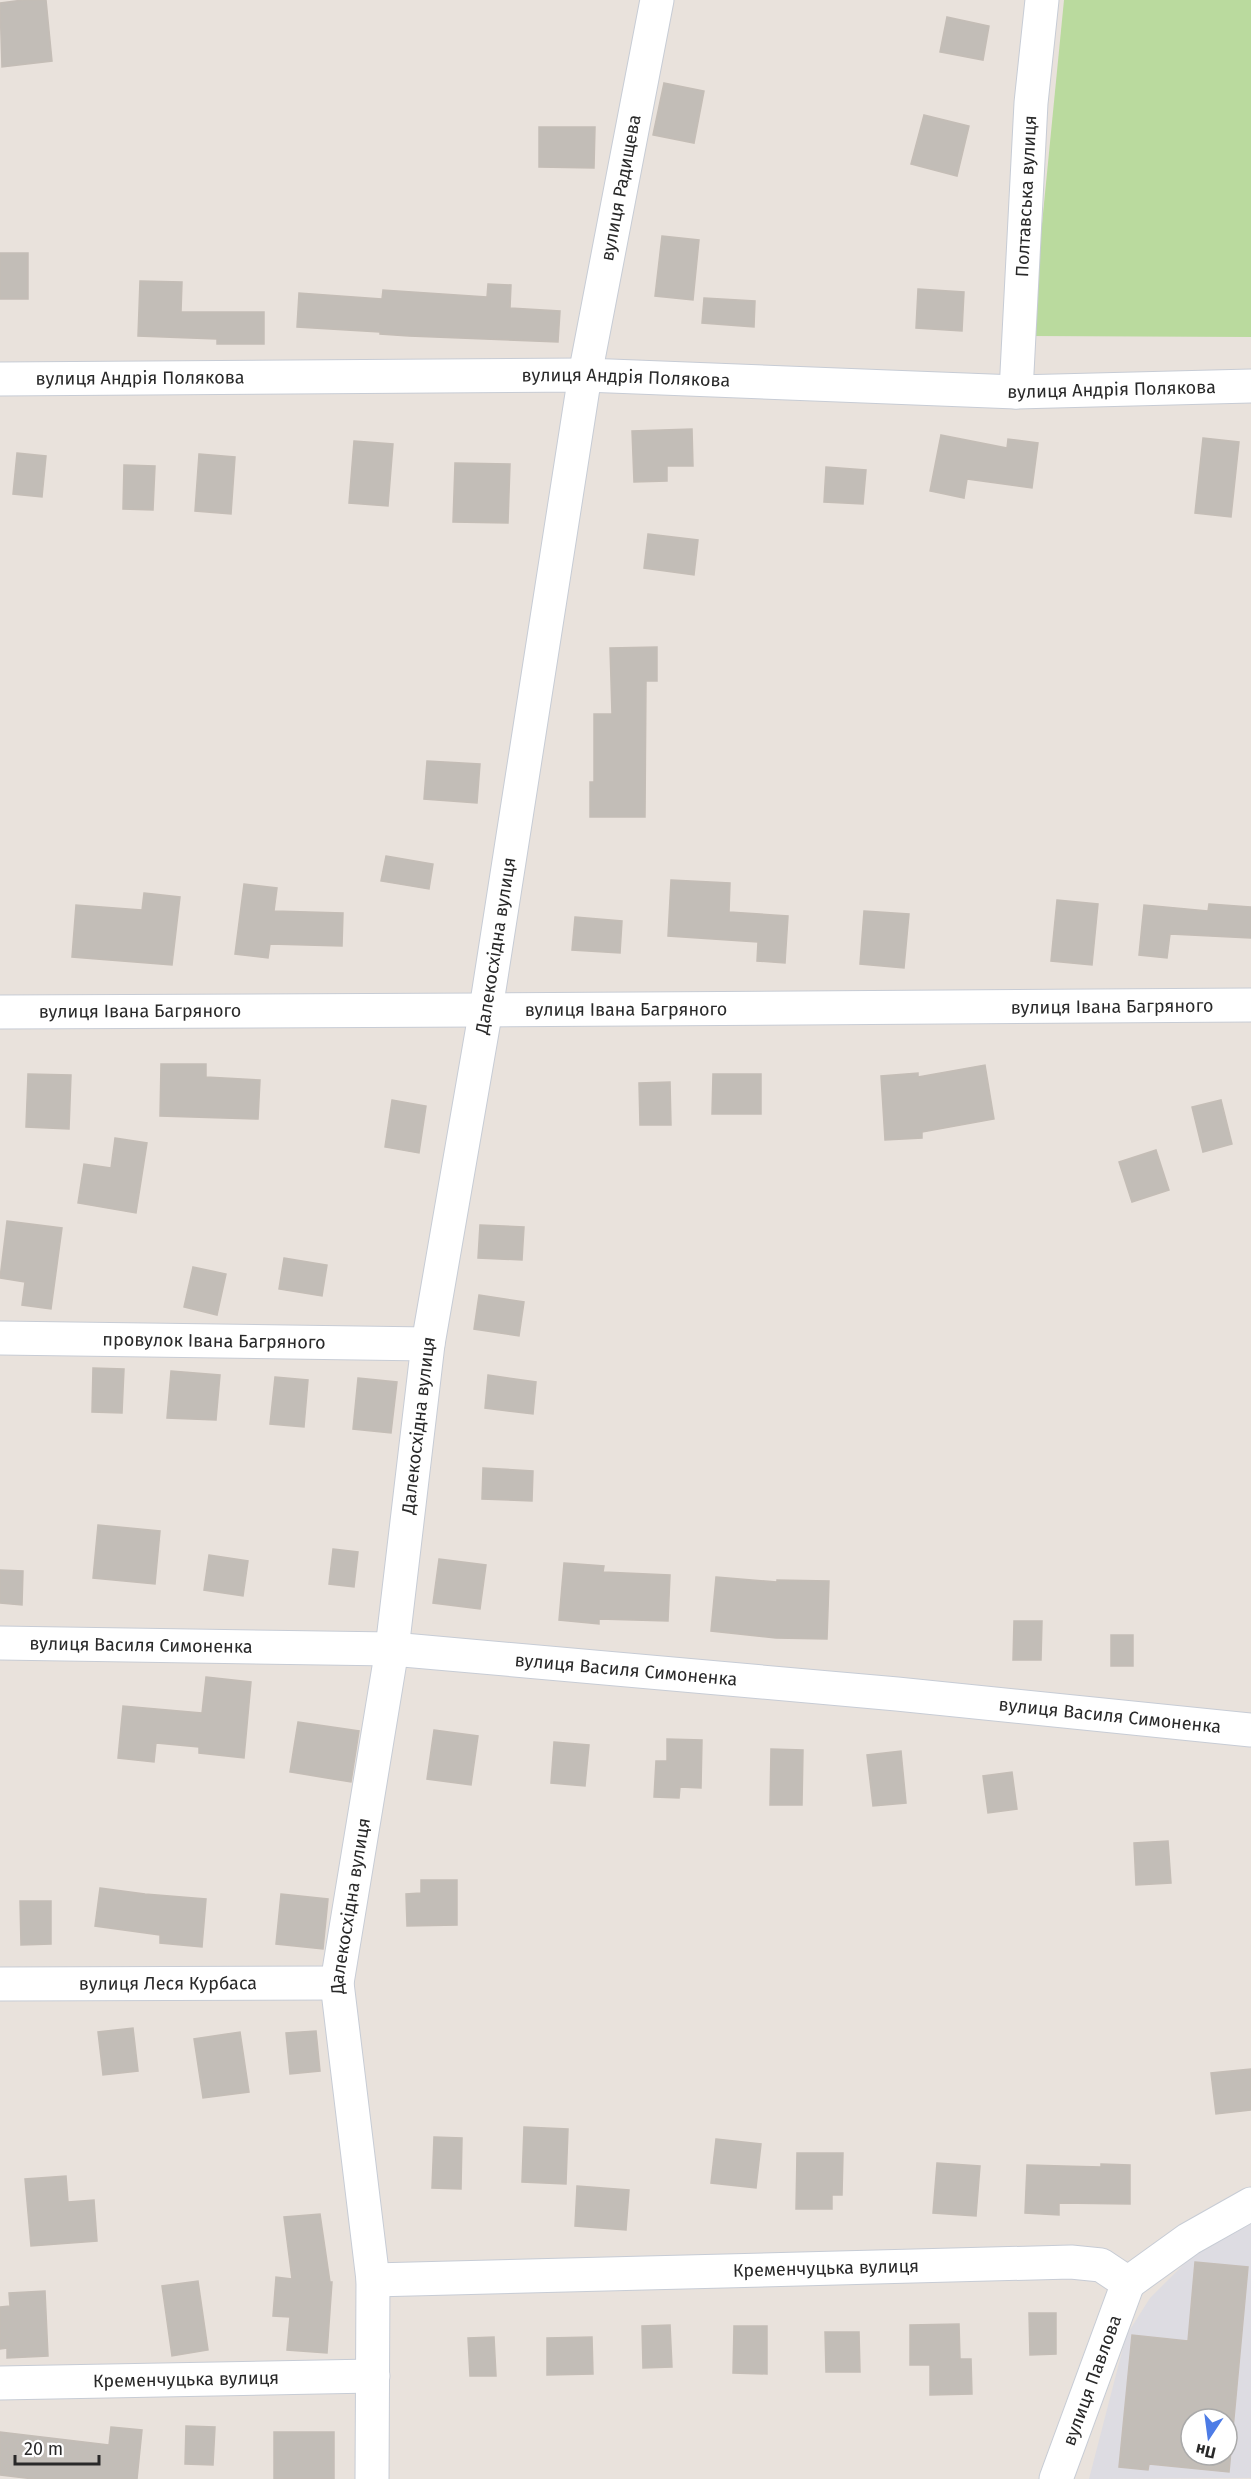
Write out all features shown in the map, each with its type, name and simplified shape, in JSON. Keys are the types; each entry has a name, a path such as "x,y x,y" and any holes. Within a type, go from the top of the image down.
{"street":[{"name":"вулиця Радищева","path":"585,375 657,0"},
{"name":"Полтавська вулиця","path":"1016,392 1031,104 1042,0"},
{"name":"вулиця Андрія Полякова","path":"0,379 585,375 1016,392 1251,386"},
{"name":"Далекосхідна вулиця","path":"372,2479 373,2280 337,1983 392,1649 428,1344 486,1009 585,375"},
{"name":"вулиця Івана Багряного","path":"0,1012 486,1009 949,1010 1251,1005"},
{"name":"провулок Івана Багряного","path":"0,1338 428,1344"},
{"name":"вулиця Василя Симоненка","path":"0,1643 392,1649 897,1694 1251,1730"},
{"name":"вулиця Леся Курбаса","path":"0,1984 337,1983"},
{"path":"1128,2283 1189,2240 1251,2204"},
{"name":"Кременчуцька вулиця","path":"373,2280 1071,2262 1101,2265 1128,2283"},
{"name":"вулиця Павлова","path":"1056,2479 1128,2283"},
{"name":"Кременчуцька вулиця","path":"0,2383 373,2376"}],"shaded area":[{"path":"1251,2224 1251,2478 1089,2479 1126,2336 1150,2298 1202,2246"}],"green space":[{"path":"1064,0 1251,0 1251,337 1031,336"}],"building":[{"path":"46,0 52,61 2,67 0,3"},
{"path":"947,17 989,26 983,60 940,52"},
{"path":"664,83 704,91 694,143 653,135"},
{"path":"924,115 969,126 957,176 911,164"},
{"path":"539,127 595,127 594,168 539,167"},
{"path":"662,236 699,240 693,300 655,296"},
{"path":"0,253 28,253 28,299 0,299"},
{"path":"140,281 182,282 181,312 264,312 264,344 217,344 217,339 138,336"},
{"path":"488,284 511,285 510,308 560,311 558,342 409,336 297,327 299,293 382,299 383,290 487,297"},
{"path":"918,289 964,292 962,331 916,328"},
{"path":"704,298 755,301 754,327 702,323"},
{"path":"692,429 693,466 667,466 667,481 634,482 632,431"},
{"path":"941,435 1007,448 1008,439 1038,443 1032,488 967,479 964,498 930,491"},
{"path":"1203,438 1239,442 1231,517 1195,513"},
{"path":"354,441 393,444 388,506 349,503"},
{"path":"17,453 46,456 42,497 13,494"},
{"path":"199,454 235,457 231,514 195,511"},
{"path":"455,463 510,464 508,523 453,522"},
{"path":"124,465 155,466 153,510 123,509"},
{"path":"826,467 866,470 863,504 824,502"},
{"path":"648,534 698,540 694,575 644,568"},
{"path":"657,647 657,681 646,681 645,817 590,817 590,782 594,782 594,714 612,714 610,648"},
{"path":"427,761 480,764 477,803 424,799"},
{"path":"386,856 433,864 429,889 381,881"},
{"path":"671,880 730,883 729,912 788,916 785,963 757,961 758,942 668,936"},
{"path":"244,884 277,888 274,911 343,913 342,946 270,944 268,958 235,954"},
{"path":"144,893 180,897 172,965 72,957 76,905 142,910"},
{"path":"1057,900 1098,904 1092,965 1051,961"},
{"path":"1209,904 1251,907 1251,938 1170,934 1167,958 1139,955 1144,905 1208,911"},
{"path":"864,911 909,914 904,968 860,964"},
{"path":"575,917 622,921 620,953 572,950"},
{"path":"161,1064 206,1064 206,1077 260,1080 258,1119 160,1116"},
{"path":"985,1065 994,1119 922,1132 922,1138 885,1140 881,1076 918,1073 918,1077"},
{"path":"28,1074 71,1075 69,1129 26,1127"},
{"path":"713,1074 761,1074 761,1114 712,1114"},
{"path":"670,1082 671,1125 640,1125 639,1083"},
{"path":"392,1100 426,1106 419,1153 385,1147"},
{"path":"1221,1100 1232,1144 1203,1152 1192,1107"},
{"path":"115,1138 147,1143 136,1213 78,1203 84,1164 111,1168"},
{"path":"1156,1150 1169,1190 1132,1202 1119,1162"},
{"path":"7,1221 62,1228 51,1309 22,1305 25,1282 0,1278"},
{"path":"480,1225 524,1227 522,1260 478,1258"},
{"path":"284,1258 327,1265 322,1296 279,1289"},
{"path":"193,1267 226,1274 217,1315 184,1307"},
{"path":"479,1295 524,1302 519,1336 474,1329"},
{"path":"93,1368 124,1369 122,1413 92,1412"},
{"path":"171,1371 220,1375 216,1420 167,1418"},
{"path":"488,1375 536,1382 533,1414 485,1408"},
{"path":"275,1377 308,1380 304,1427 270,1424"},
{"path":"358,1378 397,1382 391,1433 353,1429"},
{"path":"483,1468 533,1471 532,1501 482,1499"},
{"path":"98,1525 160,1531 155,1584 93,1578"},
{"path":"333,1549 358,1552 354,1587 329,1584"},
{"path":"209,1555 248,1561 243,1596 204,1590"},
{"path":"439,1559 486,1565 480,1609 433,1603"},
{"path":"564,1563 604,1566 603,1572 670,1575 668,1621 599,1619 599,1624 559,1620"},
{"path":"0,1570 23,1571 22,1605 0,1603"},
{"path":"716,1577 777,1582 777,1580 829,1581 827,1639 776,1638 711,1631"},
{"path":"1014,1621 1042,1621 1041,1660 1013,1660"},
{"path":"1111,1635 1133,1635 1133,1666 1111,1666"},
{"path":"206,1677 251,1682 244,1758 199,1753 199,1747 156,1743 154,1762 118,1758 123,1706 202,1713"},
{"path":"298,1722 359,1731 351,1782 290,1772"},
{"path":"434,1730 478,1736 471,1785 427,1779"},
{"path":"667,1739 702,1740 701,1788 680,1787 679,1798 654,1797 656,1761 667,1761"},
{"path":"554,1742 589,1745 585,1786 551,1783"},
{"path":"771,1749 803,1750 802,1805 770,1805"},
{"path":"901,1751 906,1803 873,1806 867,1755"},
{"path":"1012,1772 1017,1809 988,1813 983,1776"},
{"path":"1168,1841 1171,1883 1136,1885 1134,1843"},
{"path":"421,1880 457,1880 457,1925 407,1926 406,1894 421,1893"},
{"path":"100,1888 206,1899 202,1947 160,1943 160,1935 95,1926"},
{"path":"281,1894 328,1899 323,1949 276,1944"},
{"path":"20,1901 51,1901 51,1944 21,1945"},
{"path":"133,2028 138,2071 103,2075 98,2032"},
{"path":"316,2031 320,2071 290,2074 286,2033"},
{"path":"240,2032 249,2092 203,2098 194,2039"},
{"path":"1251,2069 1251,2110 1216,2114 1211,2073"},
{"path":"524,2127 568,2129 566,2184 522,2182"},
{"path":"434,2137 462,2138 461,2189 432,2188"},
{"path":"716,2139 761,2144 756,2188 711,2183"},
{"path":"797,2153 843,2153 842,2195 832,2195 832,2209 796,2209"},
{"path":"937,2163 980,2166 976,2216 933,2213"},
{"path":"1101,2164 1130,2165 1130,2204 1059,2203 1059,2215 1025,2213 1027,2165 1101,2167"},
{"path":"66,2176 68,2202 94,2200 97,2241 31,2246 25,2179"},
{"path":"577,2186 629,2190 626,2230 575,2226"},
{"path":"320,2214 330,2282 332,2282 327,2353 287,2350 290,2317 273,2316 276,2277 292,2279 284,2217"},
{"path":"1195,2262 1248,2267 1235,2407 1179,2407 1179,2467 1149,2464 1148,2470 1119,2467 1132,2335 1188,2341"},
{"path":"198,2281 208,2350 172,2356 162,2286"},
{"path":"45,2291 48,2356 7,2358 7,2348 0,2349 0,2307 10,2306 9,2293"},
{"path":"1029,2313 1056,2313 1056,2354 1030,2355"},
{"path":"959,2324 960,2359 971,2359 972,2394 930,2395 930,2365 910,2365 910,2325"},
{"path":"670,2325 672,2367 643,2368 642,2326"},
{"path":"734,2326 767,2326 767,2374 733,2373"},
{"path":"825,2332 859,2332 860,2372 826,2372"},
{"path":"494,2337 496,2376 470,2376 468,2338"},
{"path":"592,2337 593,2374 547,2375 547,2338"},
{"path":"186,2426 215,2427 213,2465 185,2464"},
{"path":"111,2427 142,2430 137,2479 34,2479 0,2475 0,2432 109,2445"},
{"path":"274,2432 334,2432 334,2479 274,2479"},
{"path":"1179,2467 1229,2467 1229,2472"}]}
